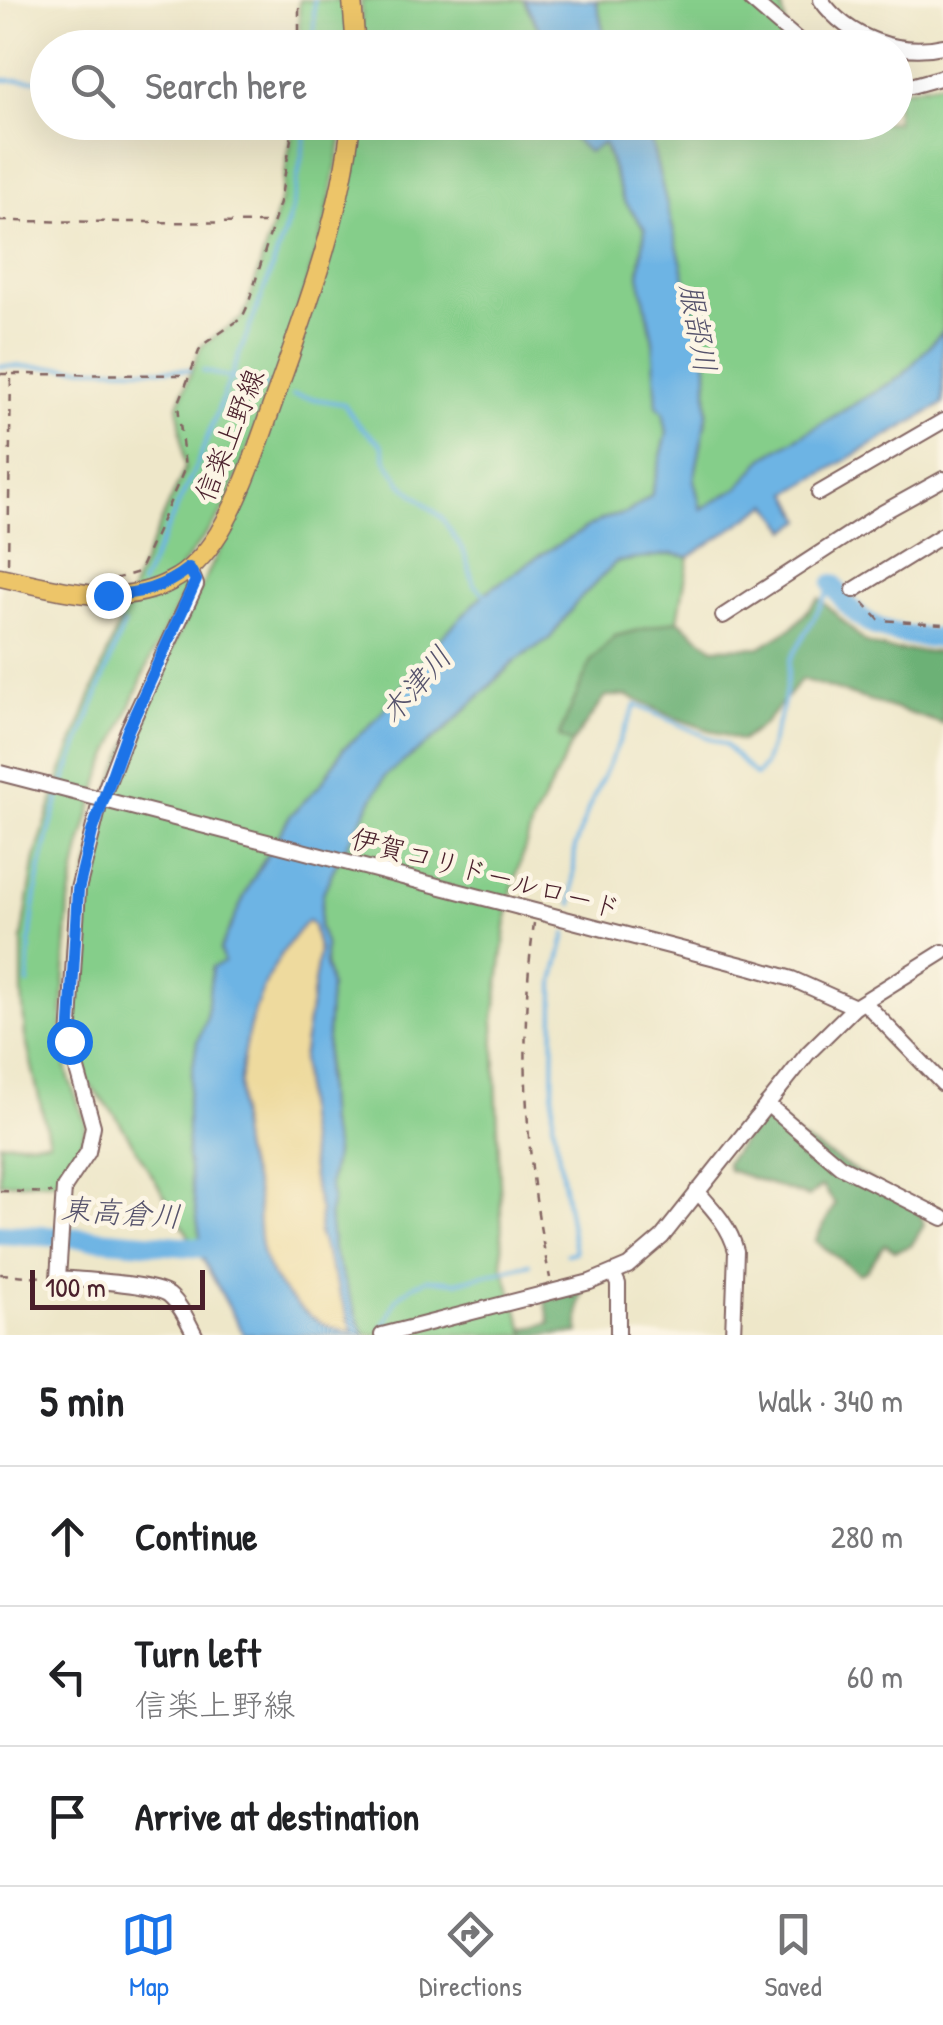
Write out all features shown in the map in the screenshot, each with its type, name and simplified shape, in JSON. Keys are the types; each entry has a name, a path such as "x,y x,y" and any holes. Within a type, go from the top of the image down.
{"main road":[{"path":"352,0 354,30"},
{"name":"信楽上野線","path":"2,578 91,594 129,594 173,581 207,550 228,516 270,412 332,226 348,140"}],"street":[{"path":"751,0 786,30"},
{"path":"821,0 830,12 856,30"},
{"path":"913,49 943,46"},
{"path":"913,85 943,77"},
{"path":"819,493 943,421"},
{"path":"723,616 880,514 943,479"},
{"path":"854,590 943,534"},
{"path":"189,568 196,586 128,730 100,806 78,890 69,1041 93,1126 88,1152 63,1197 59,1274 166,1292 196,1335"},
{"name":"伊賀コリドールロード","path":"0,773 754,968 859,1004"},
{"path":"382,1335 568,1288 614,1274 634,1261 662,1236 808,1053 859,1004 943,952"},
{"path":"859,1004 943,1084"},
{"path":"766,1104 840,1166 943,1218"},
{"path":"698,1191 724,1223 736,1251 733,1335"},
{"path":"634,1261 642,1276"},
{"path":"614,1274 618,1284 618,1335"}],"path":[{"path":"299,0 299,30"},
{"path":"106,582 138,572 185,468 178,406 201,346 242,318 274,222 290,140"},
{"path":"0,221 274,222"},
{"path":"0,374 190,376"},
{"path":"2,578 8,571 12,374"},
{"path":"854,590 879,620 943,624"},
{"path":"536,912 529,962 526,1063 535,1207 551,1279"},
{"path":"0,1192 63,1197"},
{"path":"0,1274 59,1274"}],"green space":[{"path":"299,0 348,0 349,30 299,30"},
{"path":"361,0 524,0 539,30 361,30"},
{"path":"596,0 780,0 787,30 603,30"},
{"path":"943,82 943,331 902,376 765,457 740,487 701,510 694,480 707,415 707,365 649,140 913,140 913,88"},
{"path":"291,140 342,140 319,253 279,373 223,512 181,567 186,588 149,662 101,776 80,848 69,902 61,1042 69,1079 86,1123 81,1148 59,1181 0,1183 0,1143 49,1141 25,1036 22,993 22,939 35,858 61,774 139,572 185,468 178,405 201,346 242,318 280,202"},
{"path":"352,140 603,142 623,199 645,229 639,275 667,433 651,496 627,513 603,519 542,554 485,593 442,637 373,723 343,749 322,783 290,816 250,884 220,950 224,962 212,968 206,1020 197,1042 187,1103 204,1261 116,1116 86,1081 78,1060 75,1020 83,894 116,773 146,701 229,530"},
{"path":"672,554 689,557 678,620 615,636 560,737 572,743 532,824 510,897 494,1020 503,1267 526,1335 364,1335 333,1251 328,1214 335,1149 326,1099 330,985 319,927 323,893 386,775 445,730 515,661 550,638 576,603 616,562"},
{"path":"819,598 866,643 891,650 943,652 943,724 802,679 765,723 741,741 675,718 628,696 606,696 572,743 559,736 591,661 615,636 678,620 713,648 760,647 793,627"},
{"path":"765,1113 773,1113 797,1136 919,1209 924,1225 911,1246 895,1251 885,1244 866,1271 859,1274 815,1241 835,1204 822,1186 808,1197 728,1170 726,1162"},
{"path":"583,1290 579,1333 526,1335 524,1329 550,1323 545,1300"}],"sand":[{"path":"308,920 313,925 319,952 302,1059 305,1118 321,1211 319,1235 354,1333 310,1316 275,1280 262,1251 256,1190 242,1147 240,1086 250,1026 273,969"}],"water":[{"path":"524,0 596,0 603,30 539,30"},
{"name":"木津川","path":"574,140 651,140 707,365 707,415 694,480 701,509 739,487 765,457 902,376 943,331 943,404 789,493 803,520 788,530 769,504 689,557 672,554 616,562 576,603 550,638 515,661 445,730 386,775 333,870 323,893 319,927 330,985 325,1075 328,1125 335,1149 329,1184 333,1251 364,1335 244,1335 204,1261 187,1157 187,1103 197,1042 206,1020 212,967 224,962 220,950 250,884 290,816 322,783 343,749 373,723 442,637 485,593 542,554 603,519 627,513 651,496 667,433 663,412 657,406 653,340 639,275 645,229 623,199 604,143 588,152","holes":["308,920 313,925 319,952 302,1059 305,1118 320,1211 319,1235 353,1332 323,1323 296,1305 267,1265 256,1190 242,1147 239,1117 243,1056 250,1026 273,969"]}],"waterway":[{"path":"314,0 314,30"},
{"path":"0,80 30,80"},
{"path":"141,585 198,462 268,280 291,213 305,140"},
{"path":"0,366 189,370"},
{"path":"203,371 269,387"},
{"path":"293,395 344,404 357,423 382,445 386,460 402,484 442,518 464,552 474,585 486,595"},
{"path":"572,904 575,846 636,705 725,745 756,776 764,765 783,707 790,660 833,584"},
{"path":"833,584 854,612 879,628 908,636 943,638"},
{"path":"64,783 124,624"},
{"path":"28,984 37,887 61,792"},
{"path":"566,934 554,981 553,1121 575,1252 567,1254"},
{"name":"東高倉川","path":"0,1234 227,1250"},
{"path":"383,1329 397,1298 412,1286 428,1279 456,1282 530,1264"}],"route":[{"path":"69,1041 78,890 92,832 128,730 196,580 189,568 173,581 148,591 108,595"}],"water label":[{"name":"服部川","path":"698,328"}]}
